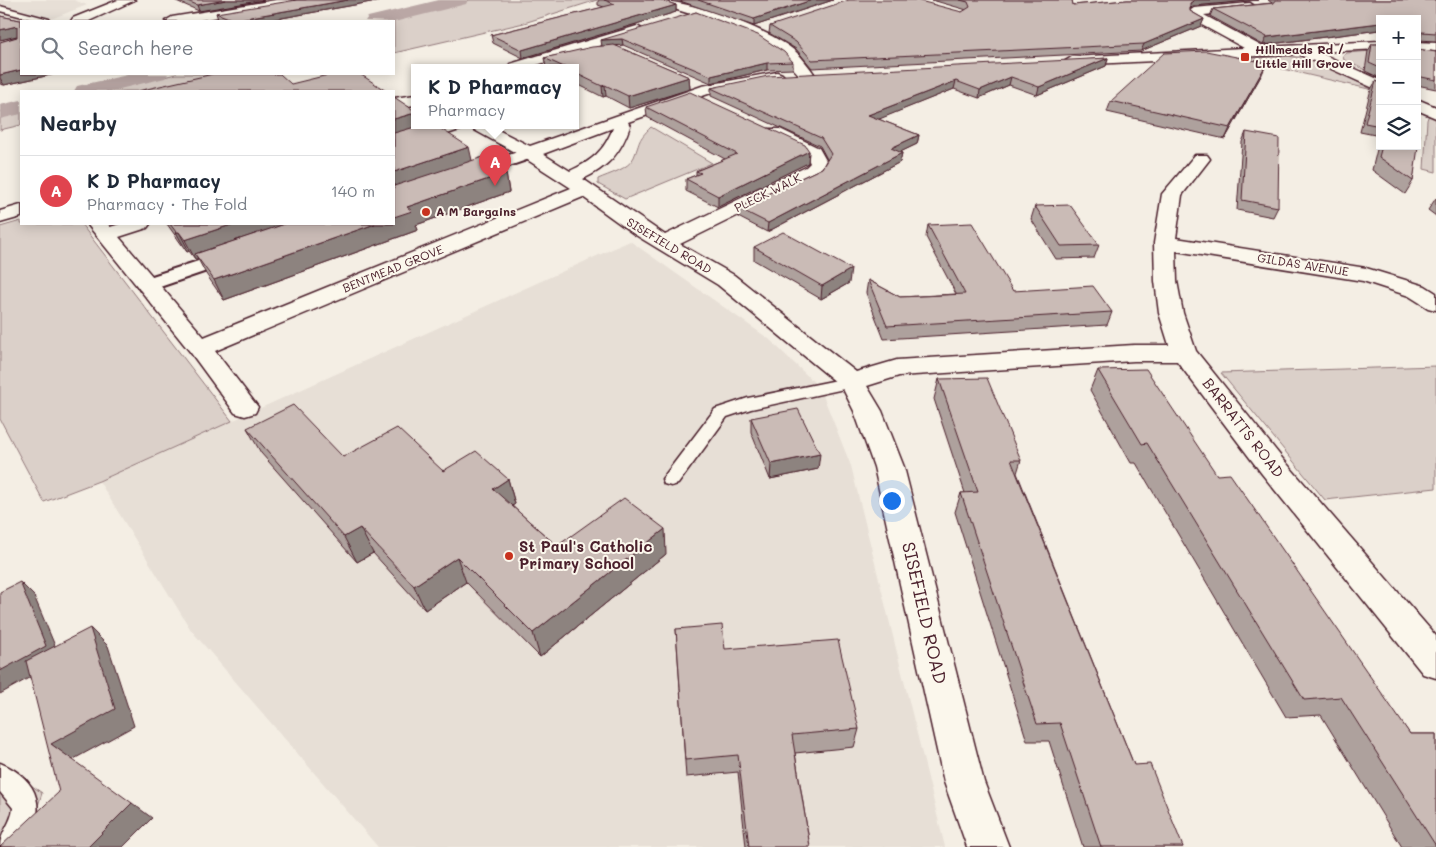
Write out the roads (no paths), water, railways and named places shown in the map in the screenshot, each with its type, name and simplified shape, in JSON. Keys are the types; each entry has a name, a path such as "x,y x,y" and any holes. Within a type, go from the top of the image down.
{"street":[{"path":"80,20 129,0"},
{"path":"178,20 299,0"},
{"path":"659,0 752,33 778,45 790,54 807,75"},
{"path":"1262,52 1194,15 1194,12 1267,5"},
{"path":"669,20 696,12"},
{"path":"752,33 776,25"},
{"path":"525,64 652,26"},
{"path":"1055,62 1376,45"},
{"path":"1421,46 1436,47"},
{"path":"1300,49 1376,84"},
{"path":"592,53 617,50"},
{"path":"395,200 529,153 615,120 690,88 712,97 767,77 827,74"},
{"path":"395,103 411,101"},
{"path":"1419,105 1436,112"},
{"name":"BENTMEAD GROVE","path":"200,348 577,184 615,147 622,126 615,120"},
{"name":"PLECK WALK","path":"663,244 813,171 819,164 813,152 756,124"},
{"path":"395,146 449,129"},
{"name":"SISEFIELD ROAD","path":"484,129 529,153 577,184 641,230 726,280 852,382 868,411 889,467 964,782 988,847"},
{"name":"BARRATTS ROAD","path":"1201,159 1172,194 1165,243 1166,280 1171,313 1184,353 1272,466 1436,662"},
{"path":"0,217 20,211"},
{"path":"101,229 132,225"},
{"path":"101,229 200,348 244,407"},
{"name":"GILDAS AVENUE","path":"1165,243 1366,275 1417,291 1436,303"},
{"path":"148,285 249,250"},
{"path":"852,382 897,368 1134,353 1184,353"}],"lane":[{"path":"0,8 42,20"},
{"path":"554,64 592,53"},
{"path":"671,479 721,413 748,404 852,382"},
{"path":"0,776 22,794 27,807 23,823 9,847"}],"waterway":[{"path":"378,20 460,0"},
{"path":"89,90 154,75"},
{"path":"0,112 20,107"}],"place":[{"name":"Hillmeads Rd / Little Hill Grove","path":"1245,57"},
{"name":"K D Pharmacy","path":"495,186"},
{"name":"A M Bargains","path":"426,212"},
{"name":"St Paul's Catholic Primary School","path":"509,556"}]}
